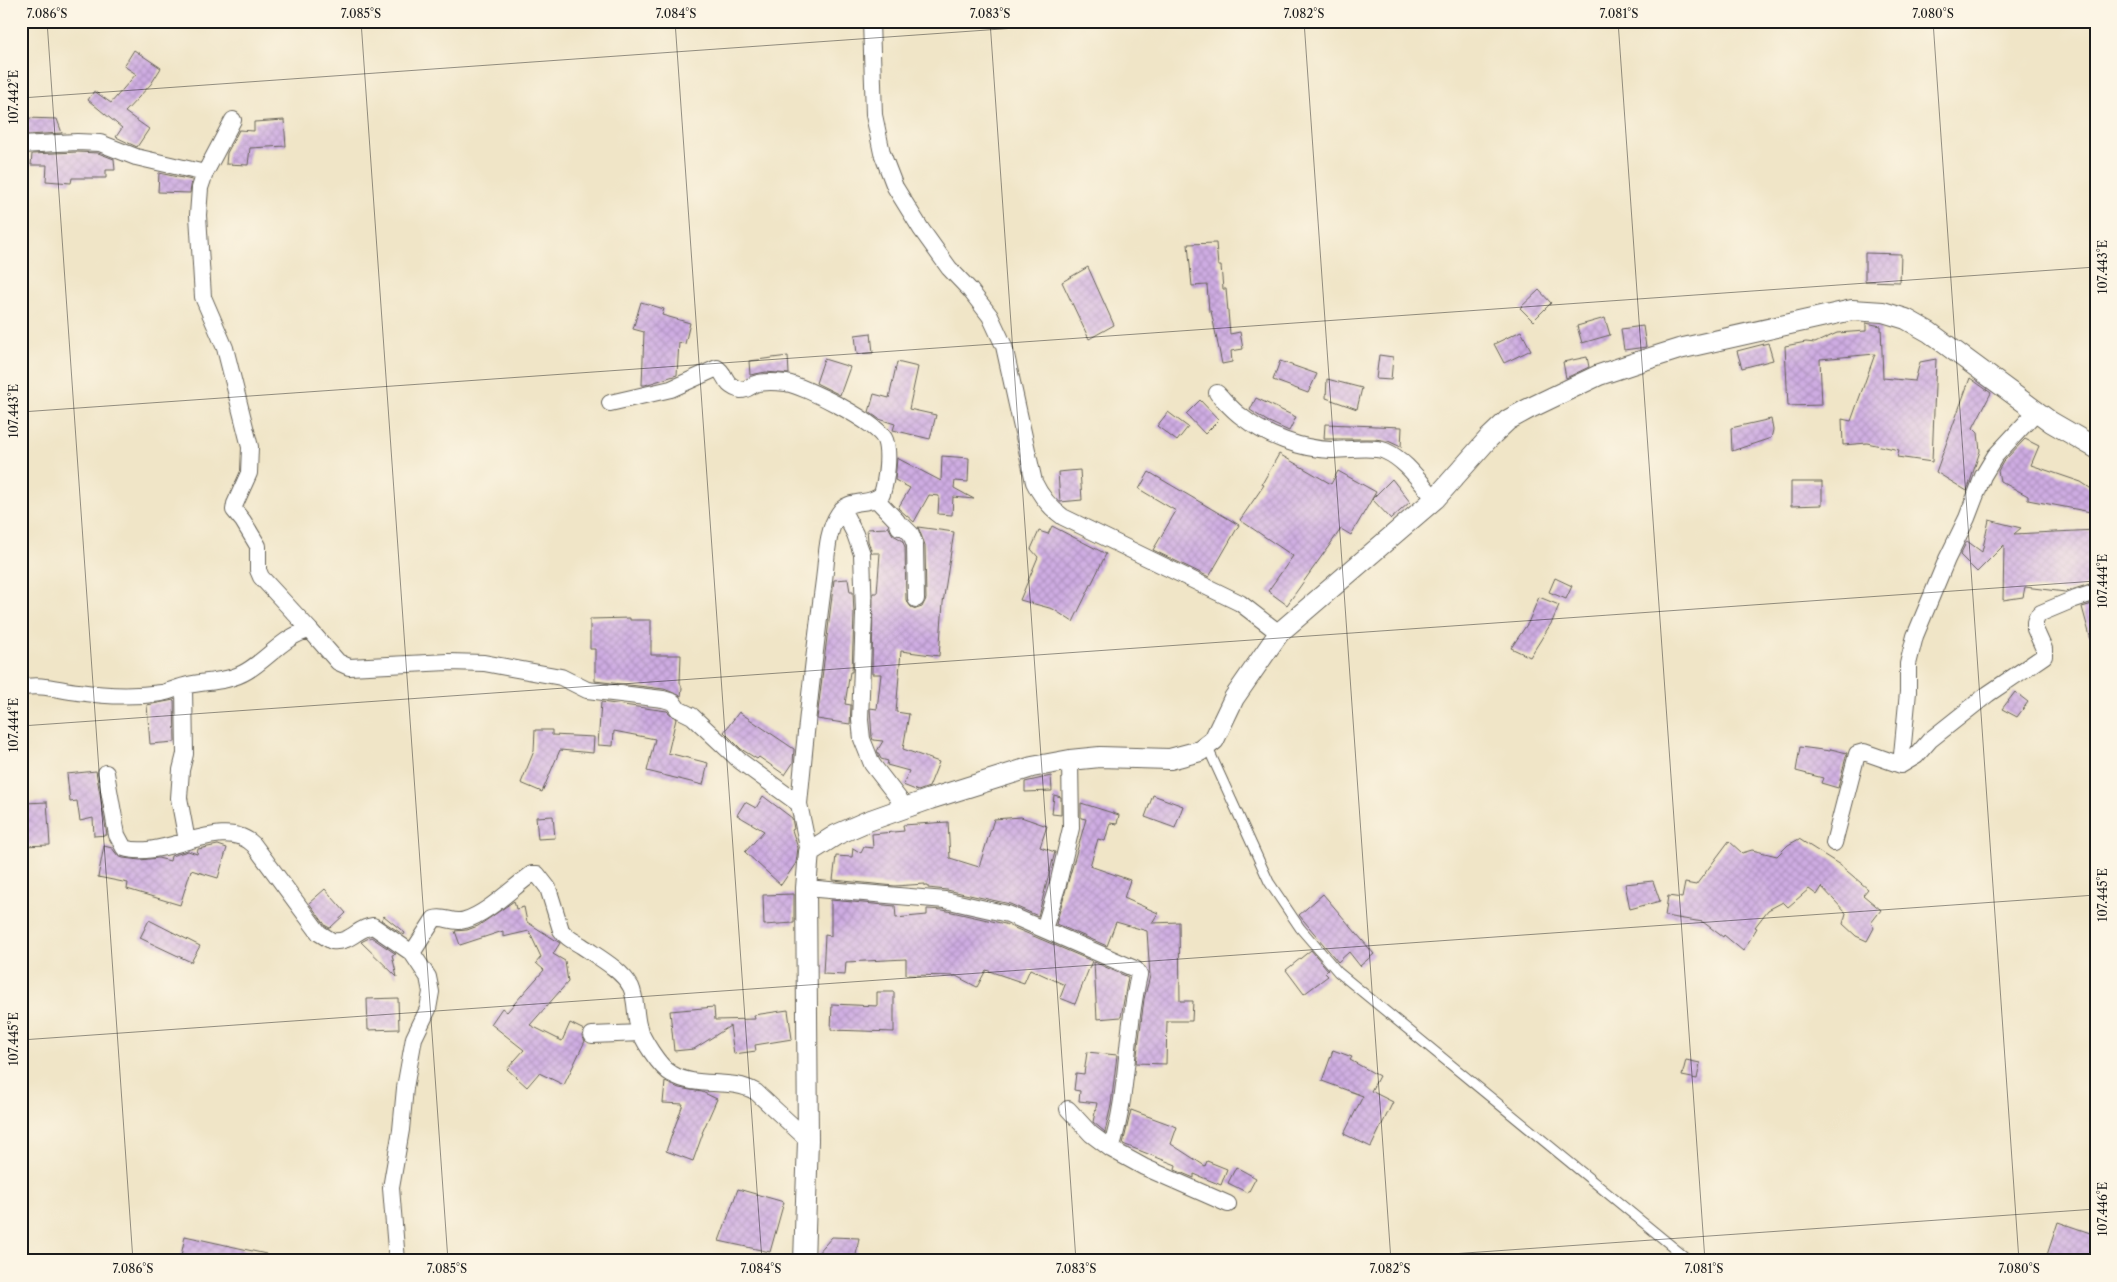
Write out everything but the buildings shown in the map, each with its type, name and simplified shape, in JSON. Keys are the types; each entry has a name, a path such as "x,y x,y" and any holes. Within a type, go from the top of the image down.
{"street":[{"path":"871,21 874,115 882,153 895,187 921,230 949,268 970,290 990,316 1004,346 1034,482 1039,493 1051,508 1063,517 1240,604 1279,633"},
{"path":"233,120 205,174 200,188 198,215 203,297 225,348 250,447 249,473 234,510 243,520 258,546 258,570 261,577 338,662 350,667 448,662 484,663 561,677 587,690 663,699 672,702 678,709 692,716 740,761 799,804"},
{"path":"21,146 77,142 100,143 136,157 205,174"},
{"path":"809,852 836,835 906,808 1032,768 1070,760 1100,757 1170,759 1193,755 1214,740 1234,698 1279,633 1435,499 1473,454 1508,420 1607,372 1680,348 1852,310 1883,312 1906,318 1929,332 2036,411 2096,448"},
{"path":"610,403 671,389 717,368 730,385 741,390 755,384 766,383 785,383 799,386 837,404 877,430 883,436 887,448 887,462 881,496 876,499 850,504 842,509 835,520 831,532 820,600 799,804 809,852 806,888 808,1140 804,1261"},
{"path":"1217,393 1241,417 1257,427 1291,442 1323,450 1384,451 1398,459 1411,471 1435,499"},
{"path":"1901,764 1908,692 1908,664 1915,636 1947,559 1967,518 1983,476 1995,456 2036,411"},
{"path":"876,499 897,521 899,527 903,526 914,538 916,600"},
{"path":"842,509 860,544 862,554 864,614 860,720 862,739 872,764 906,808"},
{"path":"1834,843 1856,754 1864,752 1901,764 1916,756 1930,740 1988,694 2044,656 2044,649 2035,626 2036,618 2041,613 2096,592"},
{"path":"21,688 42,686 76,692 127,696 163,693 184,686 214,682 244,672 260,663 285,640 310,630"},
{"path":"184,686 184,754 181,770 180,798 187,841"},
{"path":"1044,929 1058,884 1071,828 1070,760"},
{"path":"106,774 117,835 124,848 136,850 170,846 221,834 242,836 254,845 325,938 332,941 342,941 373,926 412,953 428,977 431,992 428,1009 414,1038 391,1188 397,1261"},
{"path":"412,953 434,919 441,918 452,922 466,920 498,900 532,874 537,874 548,888 563,933 599,957 630,986 641,1033 658,1060 672,1075 694,1081 739,1084 748,1087 756,1092 808,1140"},
{"path":"806,888 945,900 1008,914 1135,969 1138,972 1119,1124 1111,1150"},
{"path":"592,1035 641,1033"},
{"path":"1068,1108 1091,1134 1111,1150 1144,1167 1228,1204"}],"lane":[{"path":"1207,746 1269,882 1300,928 1338,972 1690,1261"}]}
